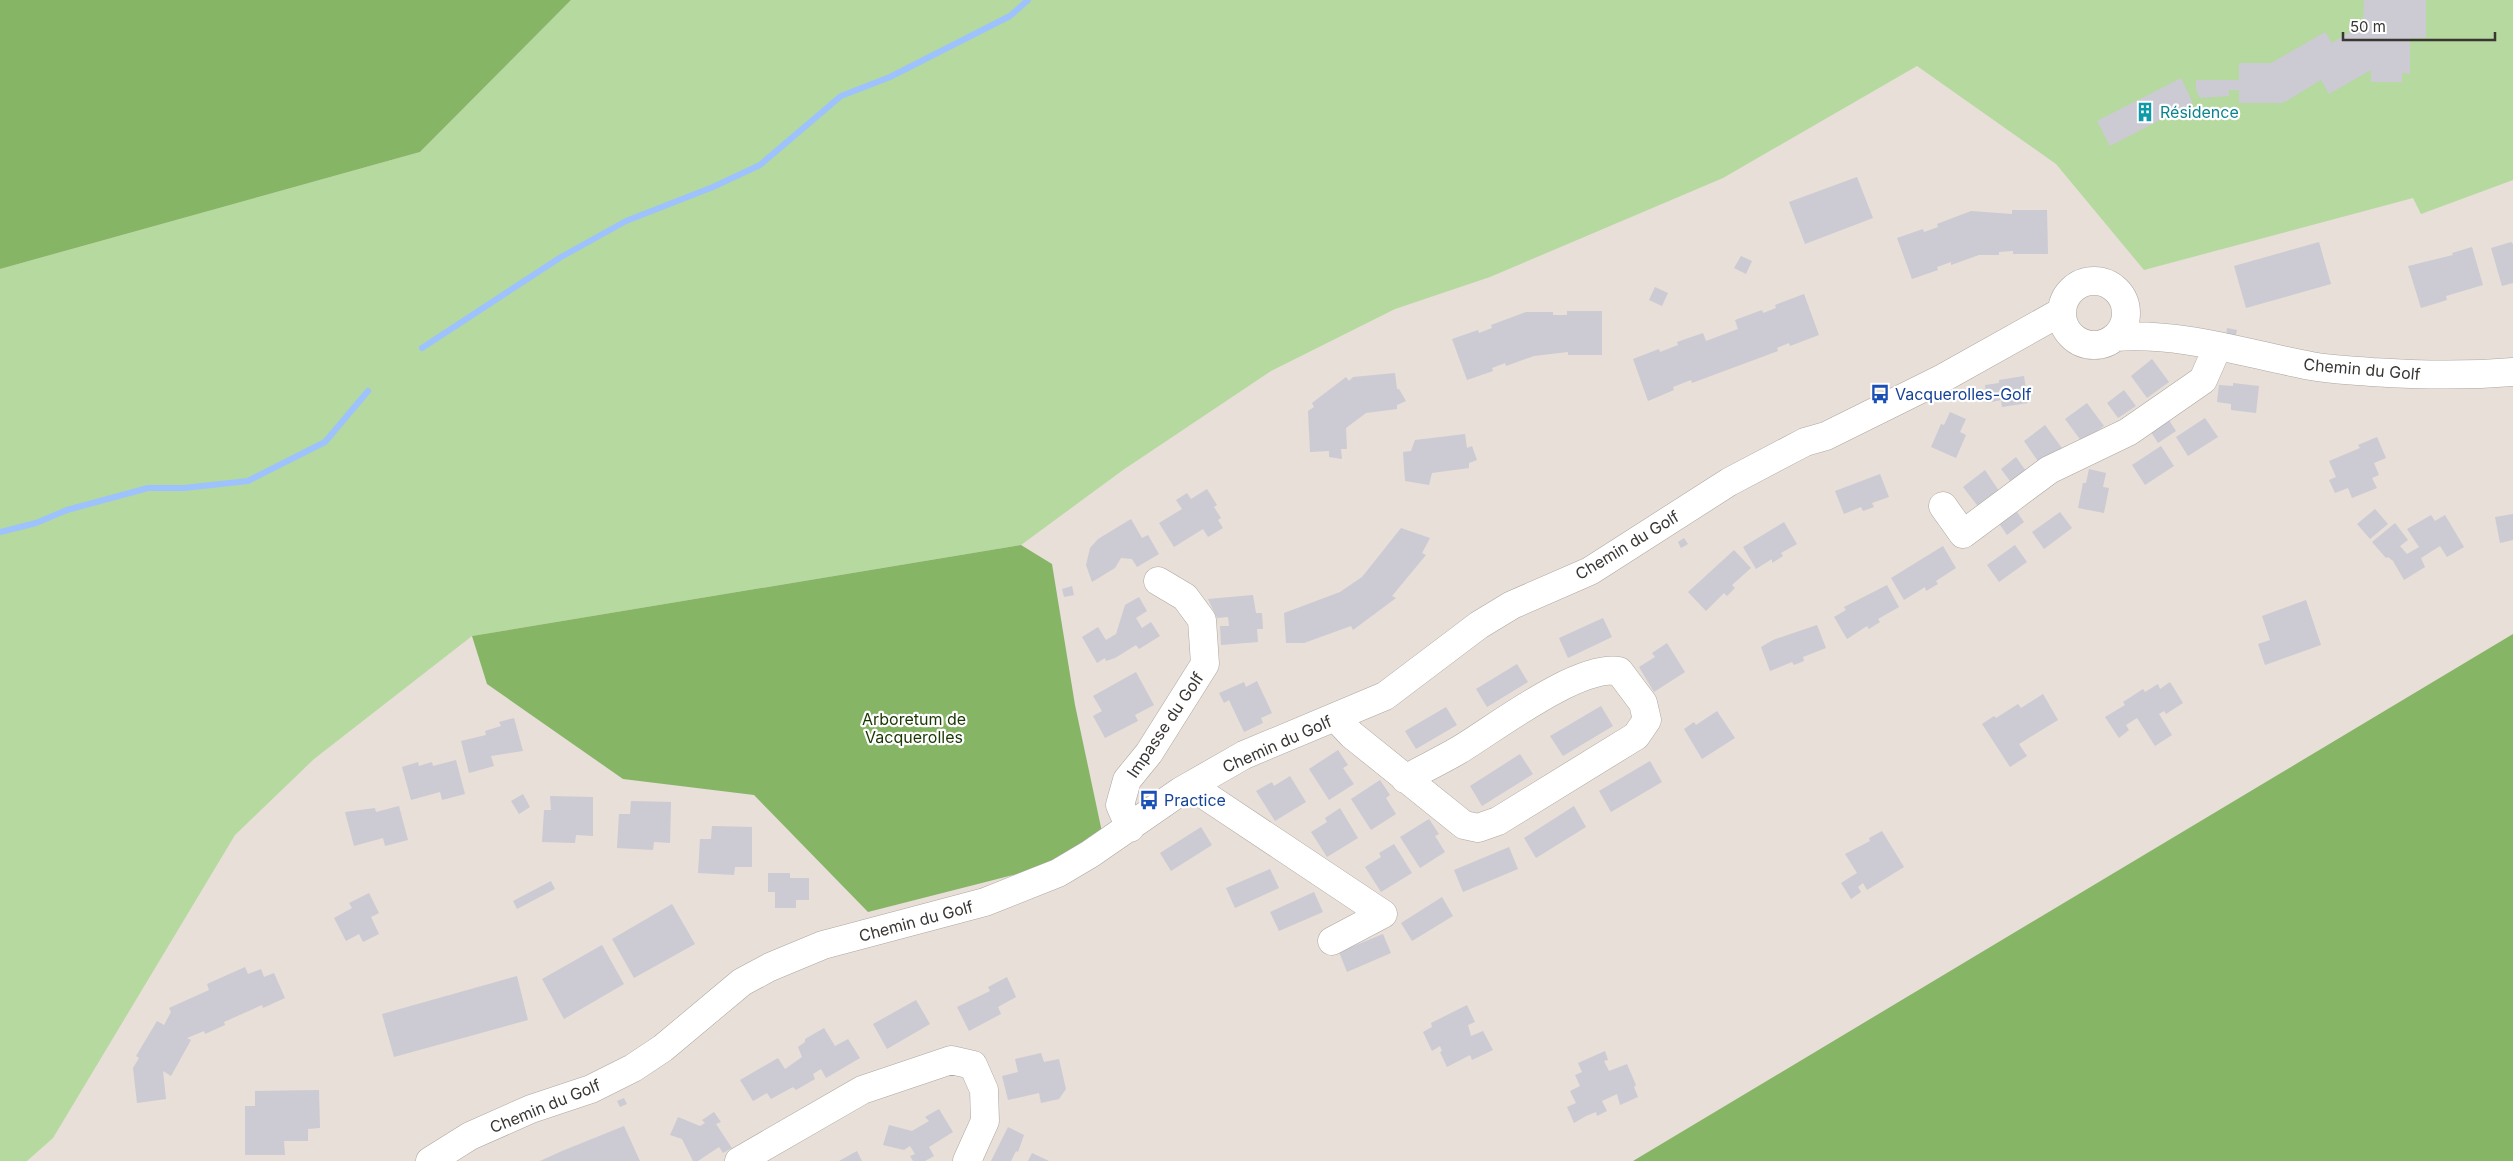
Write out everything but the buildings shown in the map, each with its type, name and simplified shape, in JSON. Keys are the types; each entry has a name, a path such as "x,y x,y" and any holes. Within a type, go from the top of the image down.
{"street":[{"path":"2030,328 2074,339 2084,344 2095,346 2106,343 2121,326 2122,298 2117,291 2110,286 2093,281 2077,286 2069,292 2062,312 2067,332 2074,339"},
{"name":"Chemin du Golf","path":"430,1161 470,1136 531,1109 591,1089 633,1068 663,1048 742,982 770,967 822,945 985,902 1041,882 1090,854 1190,786 1244,756 1385,696 1478,626 1512,605 1590,571 1736,478 1805,442 1826,436 1943,378 2030,328 2062,312"},
{"name":"Chemin du Golf","path":"2121,326 2154,337 2218,346 2313,367 2447,375 2513,372"},
{"path":"1943,506 1963,534 2049,470 2128,432 2203,380 2218,346"},
{"name":"Impasse du Golf","path":"1130,828 1120,805 1127,780 1149,753 1205,664 1202,620 1186,597 1158,581"},
{"path":"1335,717 1352,735 1405,779 1464,825 1478,828 1498,821 1636,736 1647,720 1643,703 1619,671 1610,670 1571,681 1458,750 1405,779"},
{"path":"1190,786 1383,914 1332,941"},
{"path":"739,1161 862,1090 951,1060 973,1065 984,1090 985,1121 967,1161"}],"green space":[{"path":"0,0 571,0 420,152 0,269"},
{"path":"571,0 2513,0 2513,180 2421,214 2413,198 2144,270 2056,164 1917,66 1723,178 1490,277 1395,309 1271,371 1123,470 1021,545 472,636 314,759 235,835 53,1138 27,1161 0,1161 0,269 420,152"},
{"name":"Arboretum de Vacquerolles","path":"1021,545 1052,564 1075,705 1102,832 1048,866 868,912 754,795 623,779 487,684 472,636"},
{"path":"2513,634 2513,1161 1633,1161"}],"waterway":[{"path":"422,348 561,257 626,221 713,187 760,165 841,96 890,77 1010,16 1028,0"},
{"path":"0,532 36,523 67,510 148,488 184,488 248,481 325,442 368,391"}],"place":[{"name":"Résidence","path":"2145,112"},
{"name":"Vacquerolles-Golf","path":"1880,394"},
{"name":"Practice","path":"1149,800"}]}
